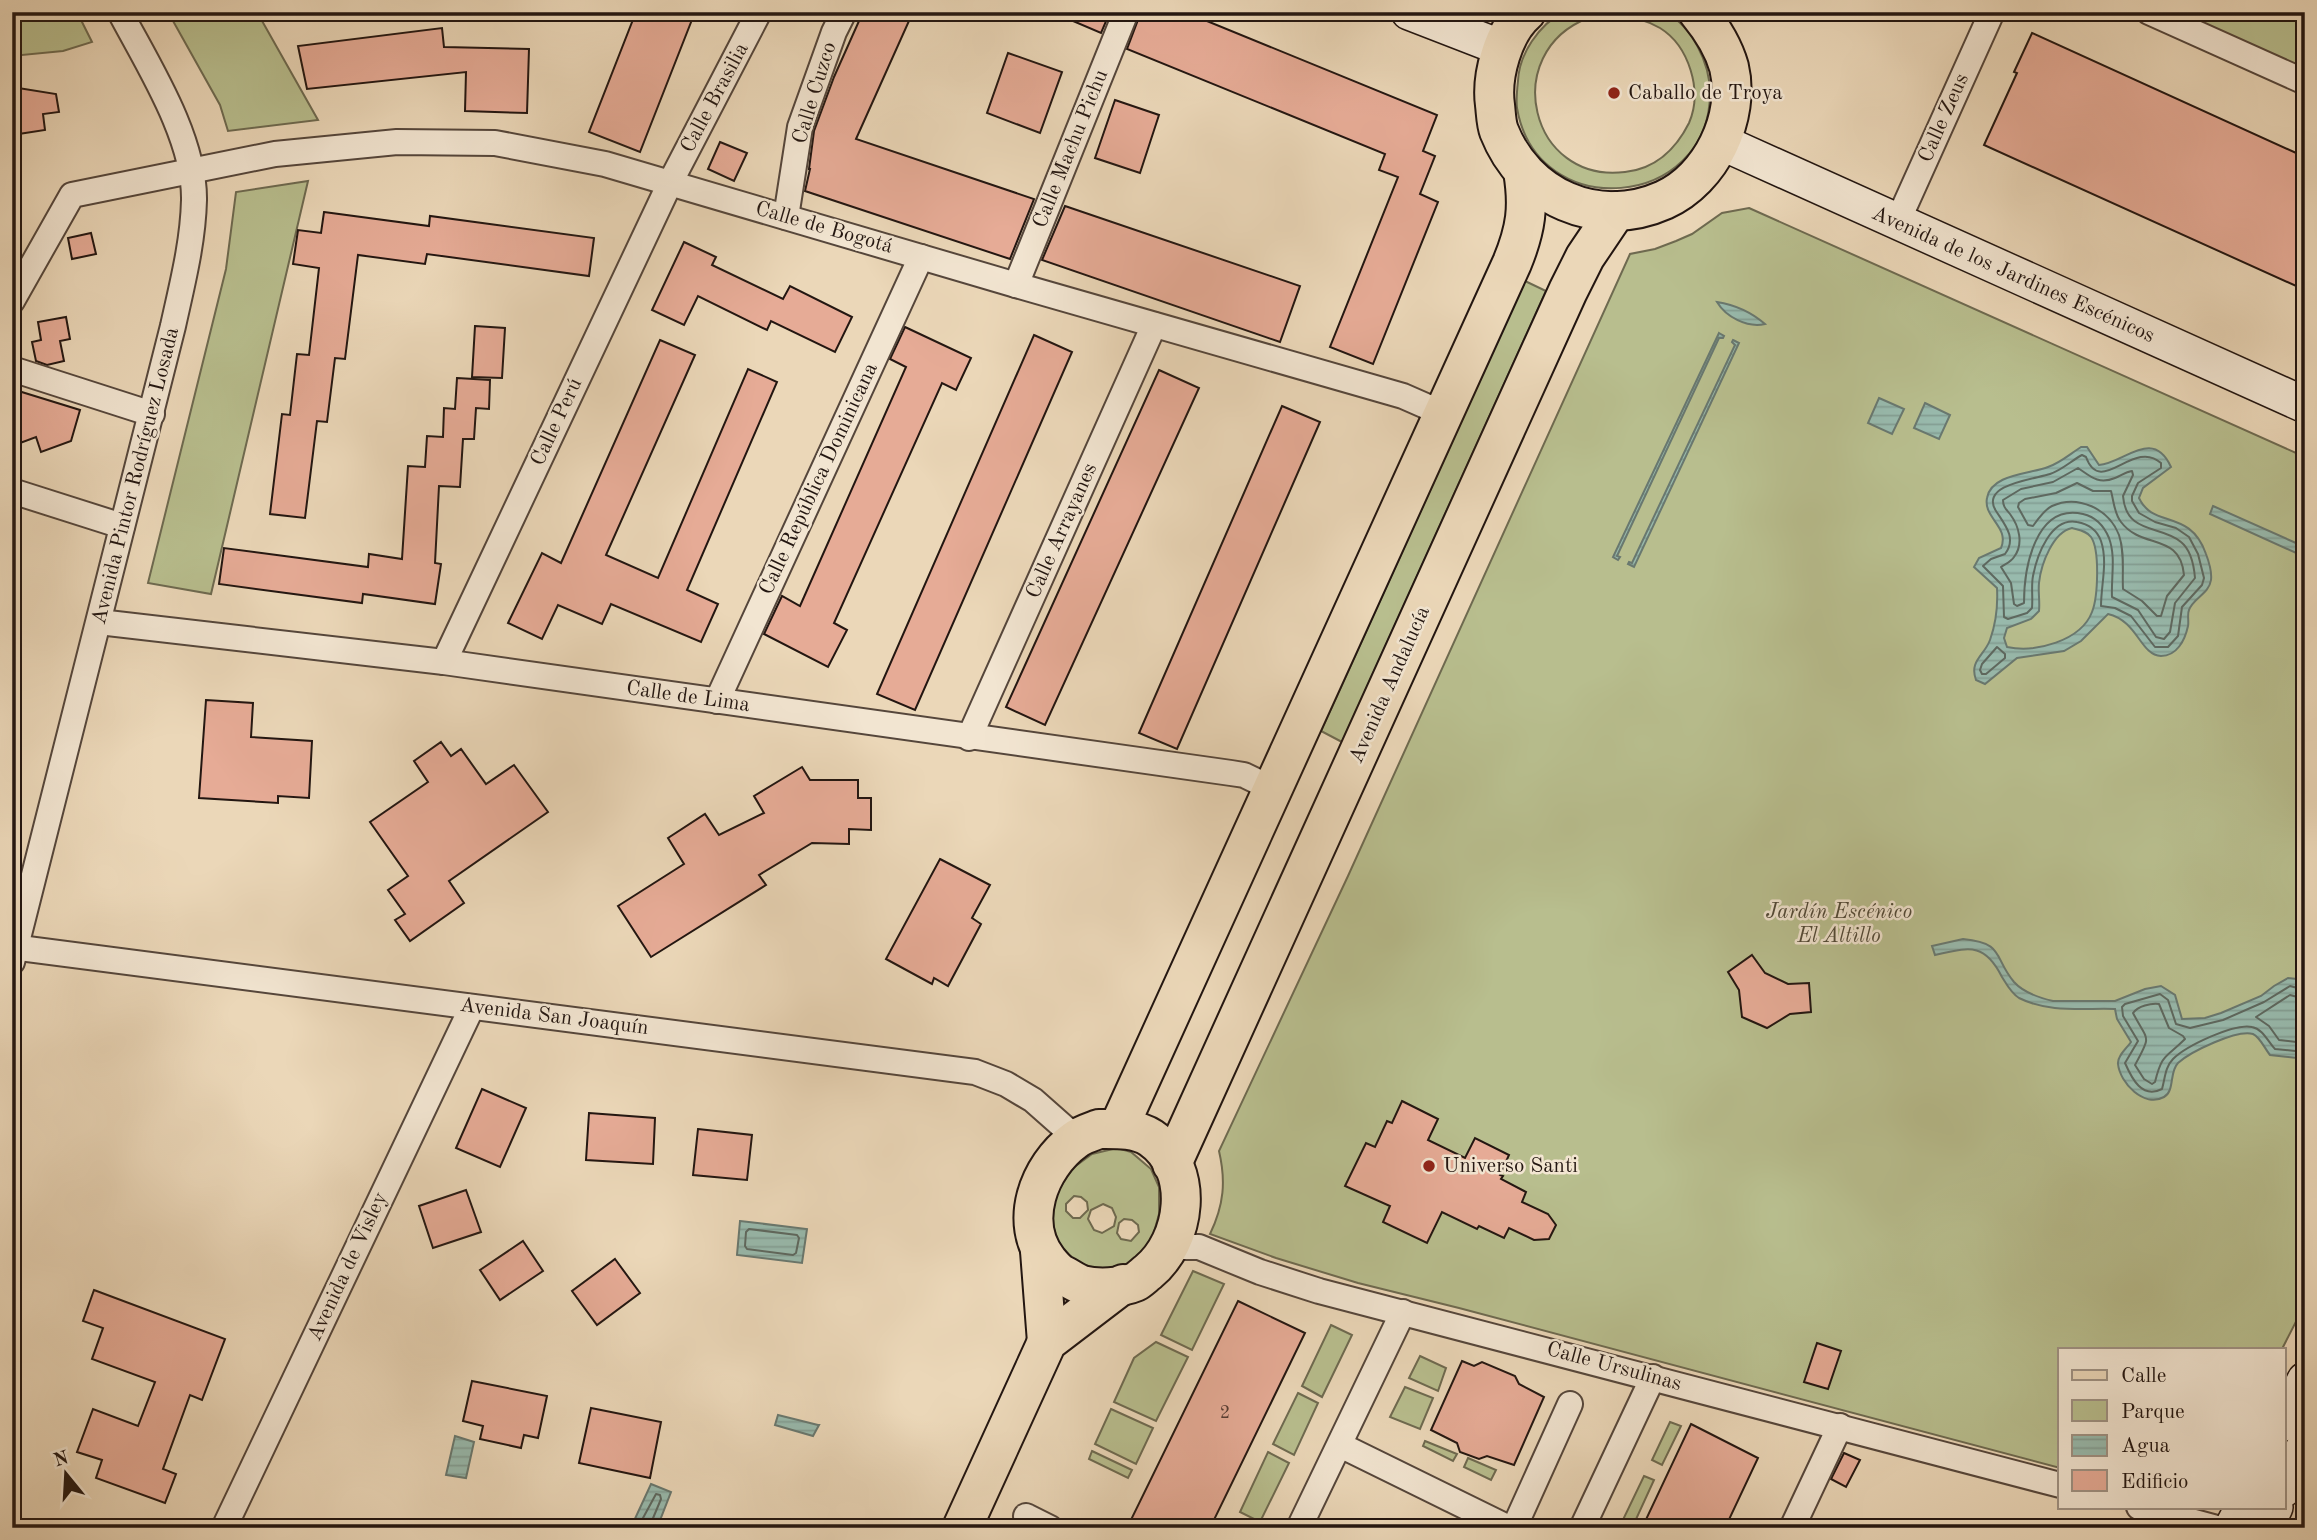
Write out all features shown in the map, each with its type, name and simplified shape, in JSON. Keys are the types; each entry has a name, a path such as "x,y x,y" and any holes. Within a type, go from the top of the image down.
{"main road":[{"path":"1526,12 1502,48 1493,88 1498,129 1517,165 1547,193 1585,209 1616,211 1665,200 1698,176 1721,142 1731,106 1729,68 1705,16"},
{"path":"1118,1129 1522,237 1527,214 1523,171"},
{"name":"Avenida Andalucía","path":"1172,1164 1563,304 1585,257 1616,211"},
{"path":"1040,1251 1058,1273 1082,1285 1108,1287 1135,1282 1156,1265 1170,1247 1178,1226 1181,1203 1178,1178 1168,1155 1150,1137 1125,1129 1099,1129 1076,1138 1044,1176 1034,1200 1032,1226 1040,1251 1047,1342"},
{"path":"962,1528 1047,1342 1123,1284"}],"street":[{"name":"Avenida Pintor Rodríguez Losada","path":"14,953 152,414 190,246 194,197 191,172 181,134 161,88 120,12"},
{"name":"Calle Brasilia","path":"670,183 759,12"},
{"name":"Calle Cuzco","path":"786,217 800,127 834,32 844,12"},
{"name":"Calle Machu Pichu","path":"1016,285 1126,12"},
{"path":"1409,12 1502,48"},
{"name":"Calle Zeus","path":"1897,223 1992,12"},
{"path":"2149,12 2305,82"},
{"name":"Calle de Bogotá","path":"12,301 72,195 275,154 397,142 495,143 606,164 1403,396 1444,414"},
{"name":"Avenida de los Jardines Escénicos","path":"1721,142 2305,405"},
{"name":"Calle Perú","path":"444,662 670,183"},
{"name":"Calle República Dominicana","path":"717,701 921,257"},
{"name":"Calle Arrayanes","path":"969,738 1154,325"},
{"path":"12,369 152,414"},
{"path":"12,491 122,526"},
{"name":"Calle de Lima","path":"99,622 444,662 1231,773 1244,775 1273,789"},
{"name":"Avenida San Joaquín","path":"14,953 472,1007 975,1072 1006,1084 1033,1100 1076,1138"},
{"name":"Avenida de Visley","path":"224,1528 472,1007"},
{"name":"Calle Ursulinas","path":"1170,1247 1199,1247 1260,1272 1402,1312 2058,1484"},
{"path":"1299,1528 1402,1312"},
{"path":"1582,1528 1653,1377"},
{"path":"2286,1419 2305,1380"},
{"path":"1340,1445 1512,1528 1570,1404"},
{"path":"1792,1528 1840,1426"},
{"path":"2286,1485 2305,1445"},
{"path":"2143,1508 2217,1528"},
{"path":"2232,1528 2242,1508"},
{"path":"2265,1528 2275,1508"},
{"path":"1026,1516 1050,1528"}],"green space":[{"path":"12,12 77,12 92,42 63,51 12,56"},
{"path":"168,12 257,12 318,120 228,131 220,105"},
{"path":"1563,12 1665,12 1683,26 1698,46 1703,58 1710,93 1703,132 1683,161 1654,180 1621,188 1587,185 1556,171 1531,146 1517,108 1519,71 1532,41","holes":["1614,14 1637,18 1660,28 1670,36 1686,58 1694,84 1693,110 1678,141 1655,162 1625,172 1592,170 1567,158 1548,138 1538,113 1536,85 1543,59 1560,35 1588,18"]},
{"path":"2175,12 2305,12 2305,70"},
{"path":"308,181 211,594 148,583 226,269 236,192"},
{"name":"Jardín Escénico El Altillo","path":"1749,208 2305,457 2305,1304 2283,1348 2058,1348 2058,1467 1358,1283 1210,1234 1222,1193 1223,1173 1219,1151 1348,876 1630,254 1655,249 1692,234 1722,213"},
{"path":"1525,281 1546,291 1342,742 1321,731"},
{"path":"1117,1148 1131,1152 1151,1169 1159,1187 1159,1214 1153,1236 1136,1260 1118,1270 1088,1270 1060,1250 1050,1214 1054,1197 1073,1168 1092,1154","holes":["1074,1196 1087,1202 1088,1210 1080,1218 1073,1218 1066,1211 1066,1204","1103,1204 1112,1208 1116,1217 1114,1226 1102,1233 1094,1230 1088,1219 1091,1210","1124,1219 1132,1220 1138,1225 1139,1232 1131,1241 1121,1239 1117,1233 1119,1223"]},
{"path":"1193,1271 1224,1284 1192,1350 1161,1335"},
{"path":"1331,1325 1352,1335 1322,1397 1302,1386"},
{"path":"1156,1342 1188,1357 1156,1421 1114,1402 1134,1358"},
{"path":"1420,1356 1446,1368 1438,1391 1409,1378"},
{"path":"1405,1387 1433,1398 1420,1429 1390,1417"},
{"path":"1298,1393 1318,1403 1294,1455 1273,1444"},
{"path":"1111,1409 1153,1428 1136,1464 1095,1444"},
{"path":"1670,1422 1681,1426 1662,1465 1652,1460"},
{"path":"1425,1441 1457,1454 1453,1461 1423,1446"},
{"path":"1092,1451 1132,1470 1128,1478 1089,1459"},
{"path":"1268,1452 1289,1463 1260,1522 1240,1512"},
{"path":"1468,1458 1496,1470 1491,1480 1464,1467"},
{"path":"1644,1476 1654,1480 1632,1528 1620,1526"}],"water":[{"path":"1717,302 1743,310 1765,324 1738,320"},
{"path":"1719,333 1724,336 1719,338 1617,556 1620,557 1618,560 1613,557"},
{"path":"1733,340 1739,343 1634,567 1628,564 1632,563 1735,345"},
{"path":"1879,398 1904,409 1892,434 1868,423"},
{"path":"1925,403 1950,415 1939,439 1914,428"},
{"path":"2081,447 2087,447 2099,465 2147,448 2164,455 2171,467 2143,488 2139,498 2153,513 2191,530 2206,554 2210,567 2210,585 2191,606 2185,637 2172,653 2161,656 2154,654 2126,623 2108,614 2081,641 2064,651 2017,658 1985,684 1976,680 1974,668 1992,634 1997,588 1974,567 1979,558 2001,548 2003,541 1987,505 1990,490 2003,479 2052,465","holes":["2072,528 2085,532 2094,543 2097,574 2092,612 2078,631 2056,643 2031,648 2007,647 2004,638 2007,628 2031,619 2039,611 2040,575 2045,558 2059,536"]},
{"path":"2213,506 2305,547 2305,557 2210,514"},
{"path":"1963,939 1992,948 2014,982 2037,996 2053,1001 2115,1001 2145,989 2161,986 2175,995 2182,1019 2205,1018 2221,1013 2261,996 2288,978 2297,979 2305,985 2305,1059 2270,1055 2253,1034 2236,1035 2214,1042 2184,1058 2175,1067 2167,1094 2156,1100 2149,1099 2134,1092 2123,1079 2118,1064 2119,1058 2131,1042 2117,1019 2115,1009 2066,1009 2030,1003 2014,994 1989,957 1982,952 1966,949 1935,955 1932,946"},
{"path":"740,1221 807,1229 802,1263 737,1255"},
{"path":"778,1415 819,1425 813,1436 775,1425"},
{"path":"455,1436 474,1442 466,1478 446,1475"},
{"path":"651,1484 671,1492 657,1528 646,1528 633,1523"}],"building":[{"path":"636,12 695,12 640,152 589,132"},
{"path":"863,12 913,12 856,139 1034,199 1010,259 805,191 814,131"},
{"path":"1052,12 1110,12 1101,33"},
{"path":"1141,12 1185,12 1437,115 1423,151 1435,156 1420,194 1438,202 1373,364 1330,347 1398,177 1379,170 1385,154 1127,49"},
{"path":"442,28 444,47 529,49 527,113 465,111 466,72 307,89 298,46"},
{"path":"2032,33 2305,157 2305,290 1984,145"},
{"path":"1008,53 1062,72 1040,133 987,113"},
{"path":"12,87 56,94 59,112 43,114 45,130 12,135"},
{"path":"1115,100 1159,115 1140,173 1095,158"},
{"path":"720,142 747,153 734,181 708,169"},
{"path":"1065,206 1300,286 1280,342 1042,260"},
{"path":"324,212 429,226 430,216 594,238 589,276 427,254 425,264 358,255 345,359 335,358 327,422 317,421 305,518 270,514 282,414 290,415 297,354 309,355 319,268 293,264 298,230 321,233"},
{"path":"91,233 96,254 72,259 68,238"},
{"path":"684,242 716,257 712,265 783,299 790,286 852,317 835,352 771,321 767,330 698,296 684,325 652,310"},
{"path":"66,317 70,339 60,341 64,361 47,365 36,361 32,342 41,340 38,322"},
{"path":"475,326 505,328 502,378 472,377"},
{"path":"905,327 971,358 956,390 942,383 834,623 847,630 828,667 764,634 782,596 800,606 906,367 890,359"},
{"path":"1034,335 1072,352 915,710 877,694"},
{"path":"660,340 695,355 606,555 658,578 748,369 777,382 687,590 718,604 701,642 611,604 602,624 558,605 542,639 508,623 542,553 561,563"},
{"path":"1159,370 1199,388 1045,725 1006,707"},
{"path":"457,378 490,380 489,409 476,408 474,439 463,439 460,487 439,486 435,563 441,564 435,604 363,594 362,603 219,584 224,548 368,567 369,554 402,559 408,466 425,467 427,436 443,437 444,408 455,409"},
{"path":"12,389 80,410 71,441 41,452 36,437 12,446"},
{"path":"1282,406 1320,422 1177,749 1139,733"},
{"path":"206,700 253,703 251,737 312,741 309,798 278,796 278,803 199,798"},
{"path":"441,742 451,756 461,749 486,784 514,765 548,812 449,881 464,903 410,941 395,920 405,914 388,890 408,876 370,822 428,782 414,761"},
{"path":"802,767 810,780 858,780 858,798 871,798 871,830 849,829 849,844 812,843 759,875 766,885 651,957 618,906 684,864 668,838 705,814 719,835 764,813 754,796"},
{"path":"940,859 990,885 972,918 981,924 948,986 934,978 932,984 886,959"},
{"path":"1752,955 1765,973 1788,984 1809,983 1811,1012 1790,1014 1767,1028 1742,1017 1739,990 1728,972"},
{"path":"482,1089 526,1108 500,1167 456,1148"},
{"name":"Universo Santi","path":"1402,1101 1438,1119 1428,1140 1465,1158 1475,1138 1509,1155 1500,1175 1503,1176 1501,1179 1526,1192 1522,1202 1548,1214 1556,1225 1549,1239 1534,1240 1509,1228 1504,1238 1479,1226 1477,1229 1442,1212 1427,1243 1383,1222 1390,1206 1345,1186 1366,1143 1375,1147 1387,1121 1392,1123"},
{"path":"589,1113 655,1118 653,1164 586,1160"},
{"path":"698,1129 752,1135 747,1180 693,1175"},
{"path":"466,1190 481,1232 433,1248 419,1206"},
{"path":"523,1241 543,1271 500,1300 480,1270"},
{"path":"615,1259 640,1293 597,1325 572,1291"},
{"path":"94,1290 225,1339 202,1400 190,1395 163,1469 176,1474 165,1503 96,1478 102,1460 77,1452 93,1409 138,1426 155,1382 92,1359 103,1328 83,1321"},
{"path":"1238,1301 1305,1333 1210,1528 1127,1528"},
{"path":"1817,1343 1841,1351 1828,1389 1804,1382"},
{"path":"1462,1361 1474,1366 1482,1362 1515,1376 1519,1384 1544,1397 1514,1465 1487,1456 1479,1459 1460,1452 1457,1443 1431,1430"},
{"path":"472,1381 547,1396 538,1438 524,1435 521,1448 480,1439 483,1426 463,1421"},
{"path":"591,1408 661,1422 650,1478 579,1463"},
{"path":"1691,1424 1758,1458 1725,1528 1642,1528"},
{"path":"1844,1453 1860,1460 1846,1487 1831,1479"}],"place":[{"name":"Caballo de Troya","path":"1614,93"},
{"name":"Universo Santi","path":"1429,1166"}]}
